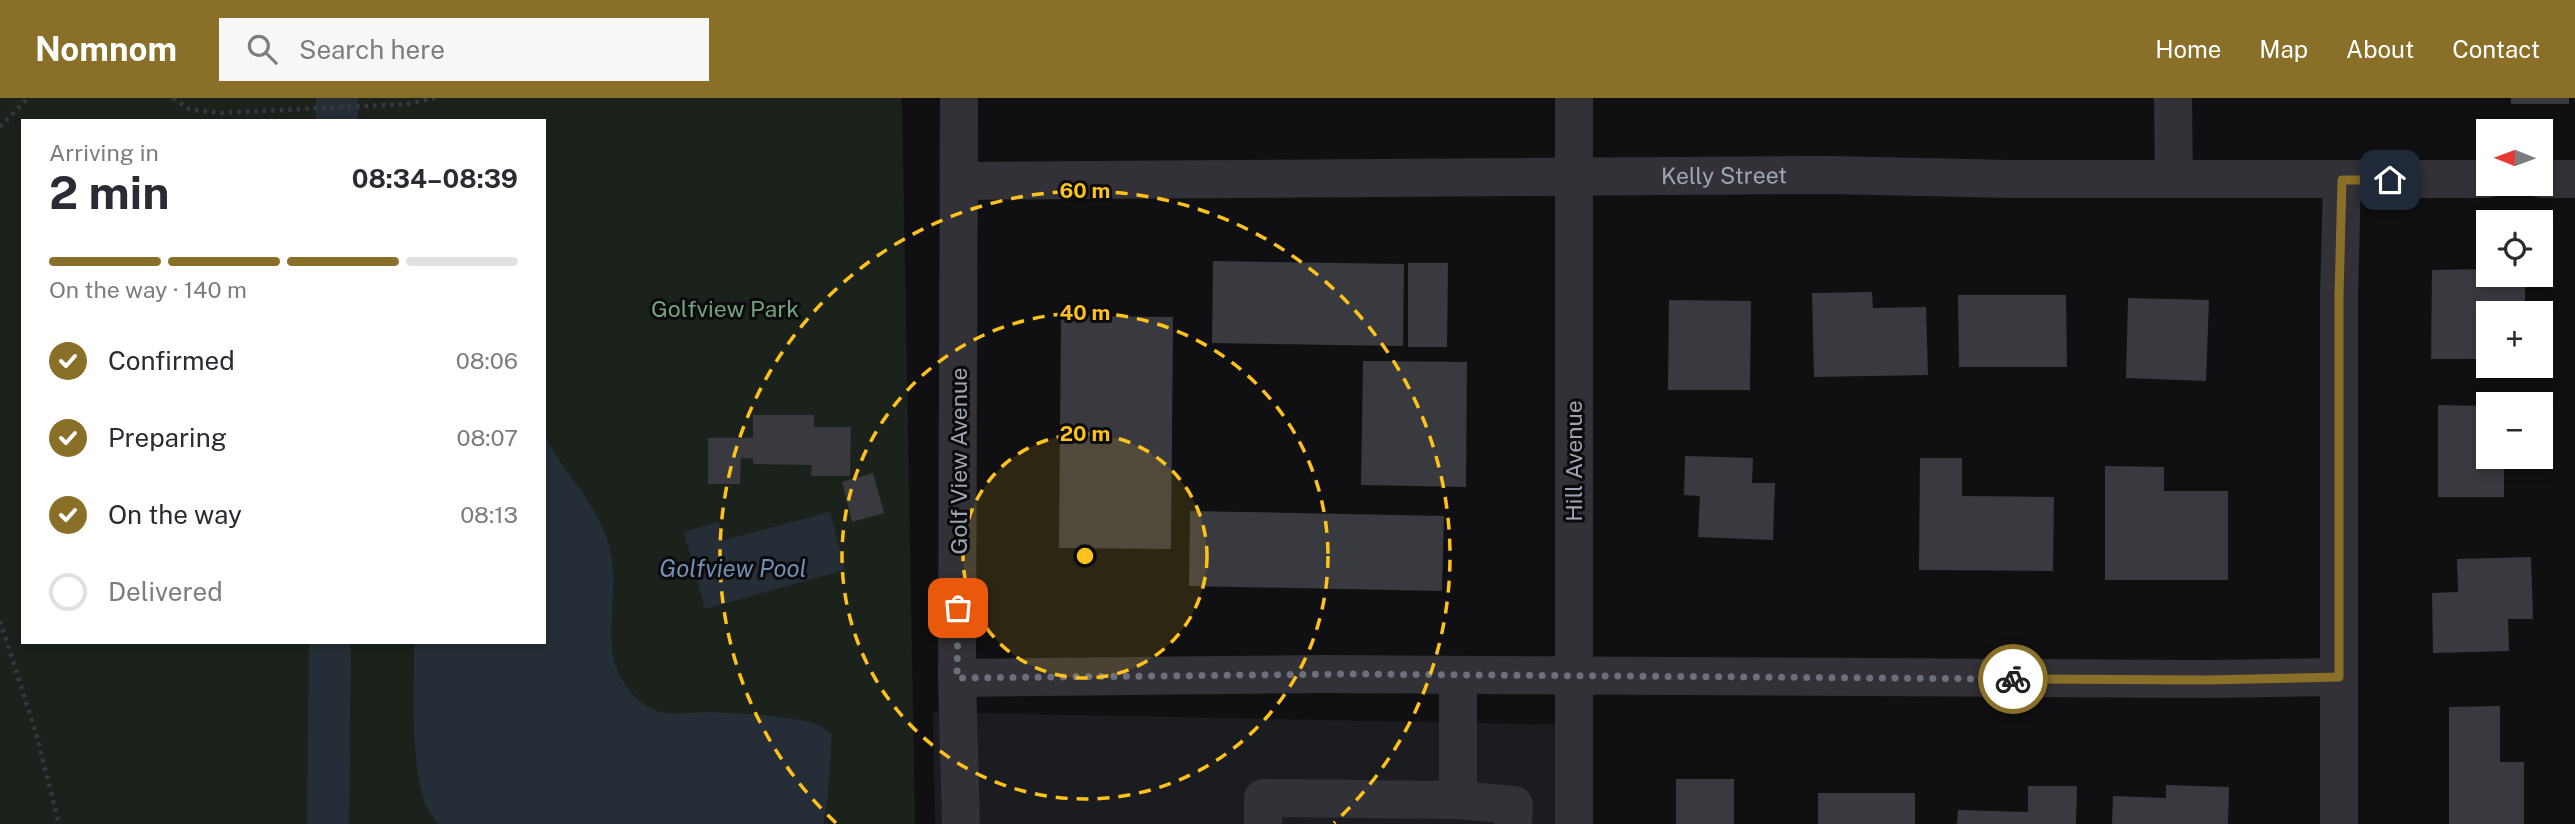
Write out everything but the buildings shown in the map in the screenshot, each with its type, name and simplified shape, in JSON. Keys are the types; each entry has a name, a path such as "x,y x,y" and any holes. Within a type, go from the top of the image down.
{"street":[{"name":"Golf View Avenue","path":"959,98 957,678 961,824"},
{"name":"Hill Avenue","path":"1574,98 1574,824"},
{"path":"2172,98 2174,179"},
{"name":"Kelly Street","path":"959,181 1829,175 2342,180 2476,178"},
{"path":"2553,179 2575,179"},
{"path":"2339,824 2339,296 2342,180"},
{"path":"1458,675 1458,800"},
{"path":"957,678 1575,675 2206,680 2339,677"},
{"path":"1263,824 1264,798 1458,800 1514,805 1513,824"}],"path":[{"path":"0,127 28,98"},
{"path":"173,98 189,109 219,113 407,104 435,98"},
{"path":"0,621 36,733 59,824"}],"shaded area":[{"path":"933,712 1570,725 1571,824 935,824"}],"green space":[{"name":"Golfview Park","path":"0,98 902,98 915,824 0,824"}],"water":[{"path":"546,436 558,459 593,509 606,536 613,577 613,658 628,689 654,710 665,713 708,712 795,719 825,729 832,734 823,824 438,824 426,806 421,788 414,725 414,644 546,644"},
{"name":"Golfview Pool","path":"830,512 845,570 705,609 684,532 718,522 724,540"}],"waterway":[{"path":"337,98 337,119"},
{"path":"328,824 330,644"}],"way so far":[{"path":"958,608 957,678 1350,674 2013,679"}],"route":[{"path":"2013,679 2206,680 2339,677 2339,296 2342,180 2390,180"}]}
